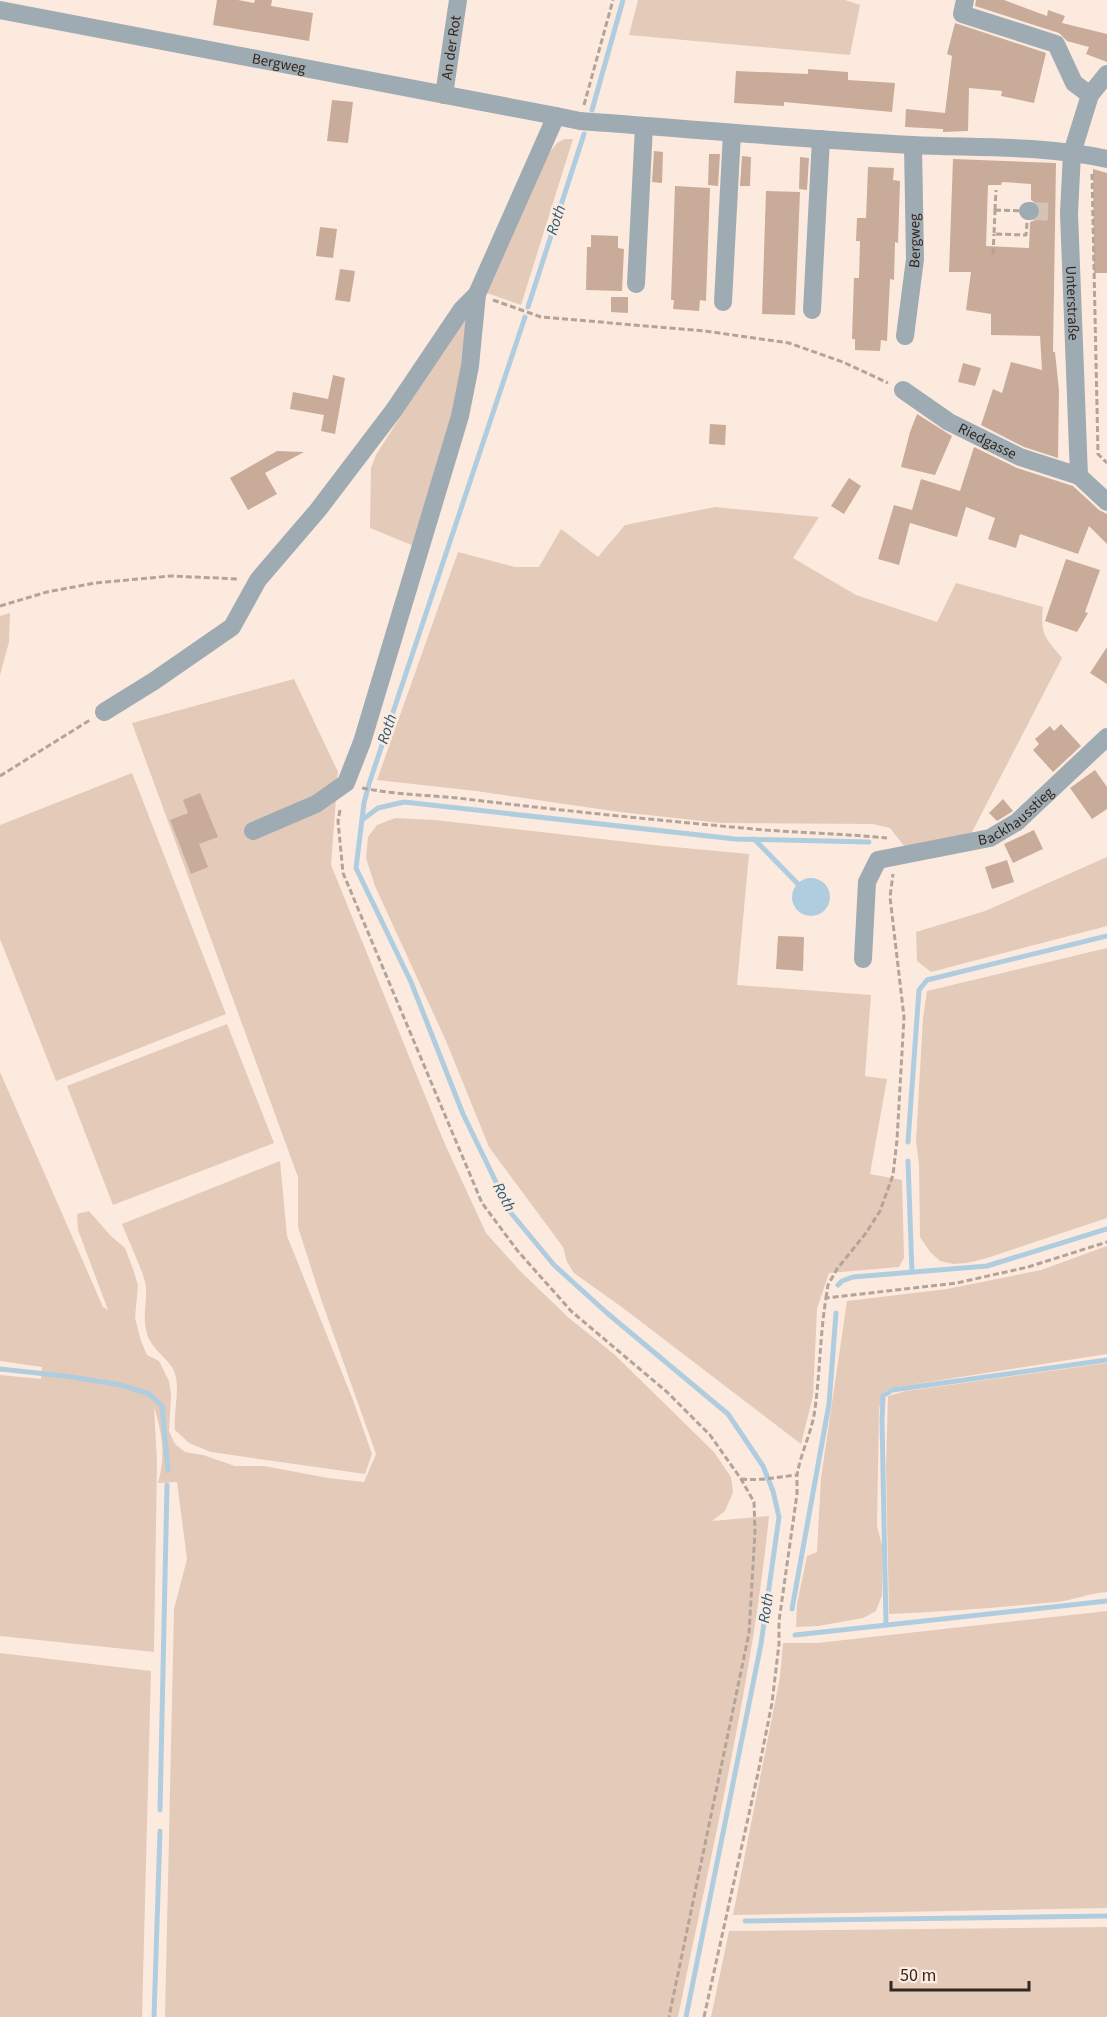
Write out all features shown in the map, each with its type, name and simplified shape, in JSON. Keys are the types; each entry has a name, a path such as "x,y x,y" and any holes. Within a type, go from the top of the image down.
{"street":[{"name":"An der Rot","path":"444,96 458,0"},
{"path":"964,0 962,14 1056,44 1074,83 1090,95"},
{"name":"Bergweg","path":"0,10 580,121"},
{"name":"Unterstraße","path":"1079,476 1069,213 1072,153 1090,95 1107,74"},
{"path":"253,831 353,785 362,742 460,416 470,366 477,294 556,116"},
{"path":"580,121 913,145 1053,150 1099,157"},
{"path":"636,284 644,126"},
{"path":"723,302 732,133"},
{"path":"812,310 821,139"},
{"name":"Bergweg","path":"905,336 915,259 913,145"},
{"path":"104,712 154,681 232,627 258,580 318,510 394,410 462,309 477,294"},
{"name":"Riedgasse","path":"903,390 949,422 1020,457 1079,476"},
{"path":"1079,476 1107,502"},
{"name":"Backhausstieg","path":"863,959 867,882 878,860 990,838 1017,822 1107,736"}],"path":[{"path":"580,121 613,0"},
{"path":"1099,157 1098,454 1107,463"},
{"path":"993,254 996,190"},
{"path":"994,234 1026,234 1029,211 995,210"},
{"path":"477,294 541,317 705,330 789,343 843,362 903,390"},
{"path":"0,606 47,592 95,583 171,576 258,580"},
{"path":"0,776 104,712"},
{"path":"669,2017 749,1633 755,1532 754,1502 710,1435 667,1392 572,1311 517,1250 482,1203 343,873 338,821 353,785 377,791 460,798 562,811 892,839 902,855 891,879 890,897 904,1017 893,1175 880,1211 866,1233 837,1269 828,1285 821,1326 815,1410 797,1475 798,1494 779,1621 779,1644 772,1703 704,2017"},
{"path":"826,1298 957,1283 1028,1267 1107,1242"},
{"path":"741,1479 760,1481 797,1475"}],"shaded area":[{"path":"638,0 845,0 860,5 850,55 629,35"},
{"path":"565,139 573,139 521,305 487,293 549,153 557,143"},
{"path":"470,314 463,373 414,546 370,528 371,468 376,455 454,333"},
{"path":"715,507 819,517 793,558 856,595 937,622 956,583 1043,607 1043,630 1051,645 1062,658 971,834 904,846 890,828 873,824 721,823 377,780 458,552 515,567 539,567 561,529 598,557 625,525"},
{"path":"10,613 9,642 0,675 0,616"},
{"path":"294,679 338,772 331,865 444,1142 486,1233 521,1272 569,1318 615,1355 714,1452 731,1477 733,1492 725,1511 712,1521 769,1516 762,1579 741,1705 678,2017 165,2017 174,1609 187,1559 177,1482 158,1483 162,1464 162,1445 154,1407 157,1462 154,1652 0,1636 0,1375 41,1379 42,1367 0,1361 0,1072 103,1307 108,1310 78,1230 77,1214 89,1211 125,1248 138,1285 135,1318 141,1341 147,1355 159,1361 169,1381 171,1394 169,1431 175,1444 185,1452 203,1455 235,1466 264,1466 364,1482 376,1454 298,1227 298,1177 132,723"},
{"path":"132,773 226,1014 56,1081 0,939 0,825"},
{"path":"395,818 435,820 749,854 737,985 871,995 865,1076 887,1079 870,1174 902,1180 904,1258 899,1267 829,1273 817,1309 813,1396 801,1444 574,1273 567,1262 563,1247 489,1147 446,1041 375,886 366,858 368,837 377,825"},
{"path":"1107,857 1107,926 931,972 917,961 916,932 985,911"},
{"path":"1107,948 1107,1218 987,1258 953,1264 940,1261 930,1252 920,1237 919,1165 916,1141 923,1018 927,991"},
{"path":"227,1024 274,1143 113,1205 67,1086"},
{"path":"280,1161 287,1236 353,1400 372,1454 365,1474 211,1452 189,1443 175,1430 177,1385 174,1371 149,1340 147,1334 145,1283 122,1224"},
{"path":"1107,1246 1107,1354 890,1388 883,1393 879,1409 877,1526 883,1549 882,1595 876,1611 863,1618 818,1626 796,1627 797,1604 807,1556 817,1552 821,1478 847,1301 947,1289 1041,1270"},
{"path":"1107,1363 1107,1592 1057,1602 889,1614 886,1467 888,1396 906,1391"},
{"path":"1107,1611 1107,1908 733,1915 780,1677 783,1643 817,1643"},
{"path":"0,1653 151,1671 142,2017 0,2017"},
{"path":"1107,1927 1107,2017 711,2017 729,1931"}],"water":[{"path":"811,878 824,884 830,897 824,910 811,916 798,910 792,897 798,884"}],"building":[{"path":"217,0 254,3 255,0 272,0 271,6 313,13 309,41 213,25"},
{"path":"976,0 1004,0 1047,16 1048,10 1065,16 1062,23 1107,34 1107,62 1086,54 1089,47 1067,41 1059,33 975,6"},
{"path":"955,23 1046,53 1034,103 1001,96 1002,91 969,88 968,131 943,132 943,129 905,127 906,109 945,113 952,56 947,54"},
{"path":"808,69 848,72 848,80 895,83 892,112 784,102 784,106 734,103 736,71 808,74"},
{"path":"332,100 353,102 348,143 327,141"},
{"path":"654,151 663,152 662,183 652,182"},
{"path":"709,154 720,154 718,186 708,185"},
{"path":"742,156 751,157 750,186 740,186"},
{"path":"800,157 809,158 807,190 799,189"},
{"path":"953,159 1056,163 1053,352 1055,352 1059,391 1058,458 1024,447 981,425 993,389 1002,393 1011,362 1042,370 1040,336 991,335 991,314 966,310 971,272 949,272","holes":["1002,182 1031,184 1031,200 1039,205 1041,212 1036,220 1030,222 1029,248 986,246 988,185 1001,185"]},
{"path":"868,167 894,168 893,180 900,181 898,243 895,242 894,280 890,279 887,341 881,340 880,351 855,350 855,339 852,339 854,278 859,278 860,241 856,241 857,218 866,218"},
{"path":"1093,169 1107,173 1107,273 1094,273"},
{"path":"675,186 710,188 706,301 700,300 699,311 673,309 674,300 671,300"},
{"path":"766,191 800,192 795,315 762,314"},
{"path":"320,227 337,229 333,258 316,256"},
{"path":"591,235 618,236 618,248 624,249 622,291 586,290 587,247 591,247"},
{"path":"340,269 355,271 350,302 335,300"},
{"path":"611,297 628,297 628,313 611,312"},
{"path":"963,363 981,368 975,386 958,382"},
{"path":"333,375 345,378 335,434 321,431 324,415 290,409 293,392 328,399"},
{"path":"917,414 952,436 935,475 901,467"},
{"path":"710,424 726,425 725,445 709,444"},
{"path":"974,447 1017,468 1073,486 1099,510 1107,514 1107,544 1089,526 1078,554 1020,534 1016,548 988,539 995,518 966,507 957,537 910,523 899,565 878,559 894,505 912,510 921,479 960,491"},
{"path":"277,451 304,452 265,473 277,494 248,510 230,478"},
{"path":"849,478 861,486 844,514 831,506"},
{"path":"1066,559 1100,570 1085,612 1088,613 1077,632 1045,621"},
{"path":"1107,647 1107,684 1090,673"},
{"path":"1061,724 1081,746 1053,772 1033,750 1039,744 1035,739 1050,726 1054,731"},
{"path":"1095,770 1107,787 1107,809 1092,819 1070,788"},
{"path":"200,793 218,837 199,844 208,867 191,874 170,820 188,813 183,800"},
{"path":"1003,799 1013,811 997,821 989,813"},
{"path":"1034,830 1043,849 1013,863 1004,844"},
{"path":"1007,860 1014,882 992,889 985,867"},
{"path":"778,936 804,937 803,971 776,969"}],"waterway":[{"name":"Roth","path":"592,110 623,0"},
{"name":"Roth","path":"528,307 584,134"},
{"name":"Roth","path":"525,317 369,784 364,803 356,868 411,982 463,1114 511,1213 554,1265 607,1313 728,1414 763,1466 773,1491 779,1517 761,1644 686,2017"},
{"path":"362,820 378,808 404,802 735,839 869,842"},
{"path":"754,839 798,884"},
{"path":"908,1142 919,990 927,980 1107,936"},
{"path":"908,1161 912,1272"},
{"path":"838,1285 853,1277 987,1266 1107,1229"},
{"path":"792,1609 829,1404 836,1313"},
{"path":"886,1625 883,1396 892,1390 1107,1360"},
{"path":"0,1369 121,1385 149,1394 162,1406 168,1470"},
{"path":"160,1810 167,1485"},
{"path":"795,1635 1107,1601"},
{"path":"154,2017 160,1831"},
{"path":"745,1921 1107,1916"}],"tunnel":[{"path":"1030,211 1054,212"}]}
